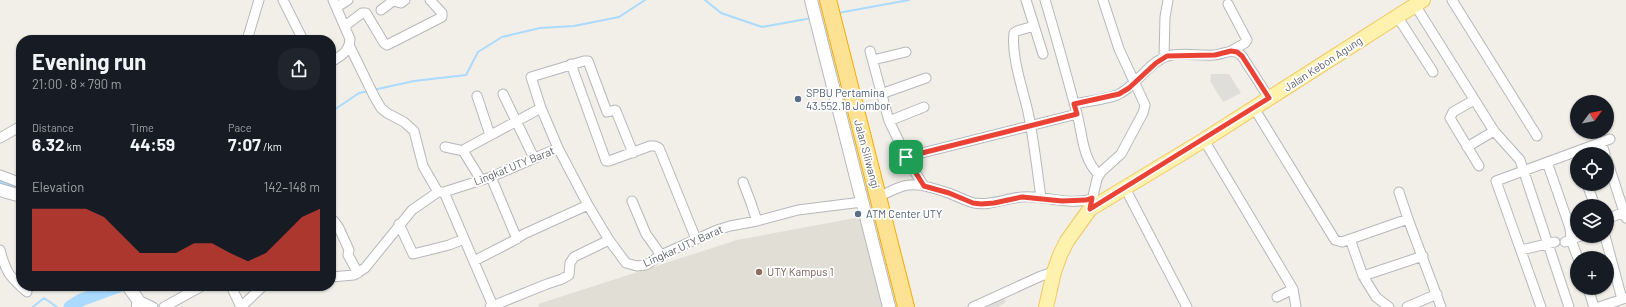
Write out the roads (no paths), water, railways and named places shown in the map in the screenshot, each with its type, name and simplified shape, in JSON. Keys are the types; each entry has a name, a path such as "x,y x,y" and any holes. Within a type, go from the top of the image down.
{"highway":[{"name":"Jalan Siliwangi","path":"818,0 834,42 906,307"},
{"name":"Jalan Siliwangi","path":"828,0 834,42 897,307"}],"main road":[{"name":"Jalan Kebon Agung","path":"1046,307 1054,272 1067,241 1091,204 1125,188 1204,140 1419,2"}],"street":[{"path":"248,35 259,0"},
{"path":"283,0 300,35"},
{"path":"336,58 345,52 349,45 350,37 335,3 348,0"},
{"path":"381,10 393,0 401,3 405,0"},
{"path":"345,26 362,13 366,13 384,43 387,45 442,18 442,13 430,0"},
{"path":"811,0 834,42 884,194 913,307"},
{"path":"835,0 834,42 862,202 889,307"},
{"path":"1026,0 1043,54"},
{"path":"1045,0 1077,114 1088,161 1099,175"},
{"path":"884,194 910,185 924,186 949,193 973,203 981,204 994,203 1022,197 1068,201 1086,200 1091,204 1095,182 1099,175 1121,154 1143,113 1145,103 1119,49 1103,0"},
{"path":"1164,57 1165,17 1168,0"},
{"path":"1452,0 1537,136"},
{"path":"1419,2 1474,100 1494,131 1520,160 1523,171 1560,242 1569,307"},
{"path":"1074,104 1116,95 1129,88 1164,57 1172,55 1215,55 1231,51 1245,43 1247,40 1228,4"},
{"path":"1397,16 1433,72"},
{"path":"1034,26 1017,31 1014,33 1013,39 1030,125 1041,198"},
{"path":"349,45 374,96 387,113 412,128 415,134 423,166 441,192 474,261 492,306 565,278 569,275 571,261 574,257 609,240"},
{"path":"870,50 889,121 906,157 924,186"},
{"path":"1231,51 1237,52 1242,56 1269,98"},
{"path":"873,60 906,52"},
{"path":"558,148 541,108 531,76 571,64 588,61 607,112 616,111 633,153"},
{"path":"571,64 606,161 650,146 656,146 659,148 696,240"},
{"path":"881,94 926,78"},
{"path":"503,94 534,158"},
{"path":"477,96 490,135"},
{"path":"1474,100 1453,112 1450,116 1451,121 1479,166"},
{"path":"889,121 924,107"},
{"path":"464,152 466,148 541,108"},
{"path":"1254,108 1335,240 1342,242 1408,219"},
{"path":"906,157 1077,114"},
{"path":"0,138 16,129"},
{"path":"1467,147 1494,131"},
{"path":"1204,140 1293,289 1296,307"},
{"path":"1589,147 1605,140 1605,147"},
{"path":"446,147 464,152 481,180"},
{"name":"Lingkat UTY Barat","path":"441,192 491,177 558,148 588,205 609,240"},
{"path":"1541,307 1496,181 1570,155"},
{"path":"1547,162 1570,227 1560,242"},
{"path":"0,176 16,181"},
{"path":"491,177 517,239"},
{"path":"1614,181 1625,215 1614,217"},
{"path":"743,182 756,221"},
{"path":"1125,188 1187,307"},
{"path":"0,190 16,195"},
{"path":"336,277 348,276 358,273 365,268 412,210 441,192"},
{"path":"1398,192 1441,307"},
{"path":"632,201 646,234 661,256"},
{"name":"Lingkar UTY Barat","path":"609,240 626,263 637,266 646,265 661,256 724,227 756,221 798,210 862,202"},
{"path":"474,261 524,234 588,205"},
{"path":"336,224 349,250 348,255 358,273"},
{"path":"400,224 413,254 449,245 464,239"},
{"path":"1350,239 1363,276 1376,297 1389,307"},
{"path":"1521,250 1570,239"},
{"path":"1560,242 1570,251"},
{"path":"1607,243 1625,299"},
{"path":"0,250 7,272 16,282"},
{"path":"1363,276 1423,256"},
{"path":"973,307 1041,276 1054,272"},
{"path":"1277,297 1293,289"},
{"path":"164,307 193,291"},
{"path":"233,291 241,307 258,291"},
{"path":"1407,307 1436,294"},
{"path":"1590,295 1594,307"},
{"path":"135,297 153,307"},
{"path":"1599,307 1625,299"},
{"path":"1608,307 1625,299"}],"waterway":[{"path":"373,90 414,81 466,75 478,52 502,37 540,28 574,26 619,17 645,0"},
{"path":"705,0 721,13 762,27 812,18"},
{"path":"838,13 909,0"},
{"path":"336,109 359,93 369,91"},
{"path":"0,183 16,188"},
{"path":"70,307 81,300 105,291"},
{"path":"33,307 44,298 57,307"}],"place":[{"name":"SPBU Pertamina 43.552.18 Jombor","path":"798,99"},
{"name":"ATM Center UTY","path":"858,214"},
{"name":"UTY Kampus 1","path":"759,272"}]}
